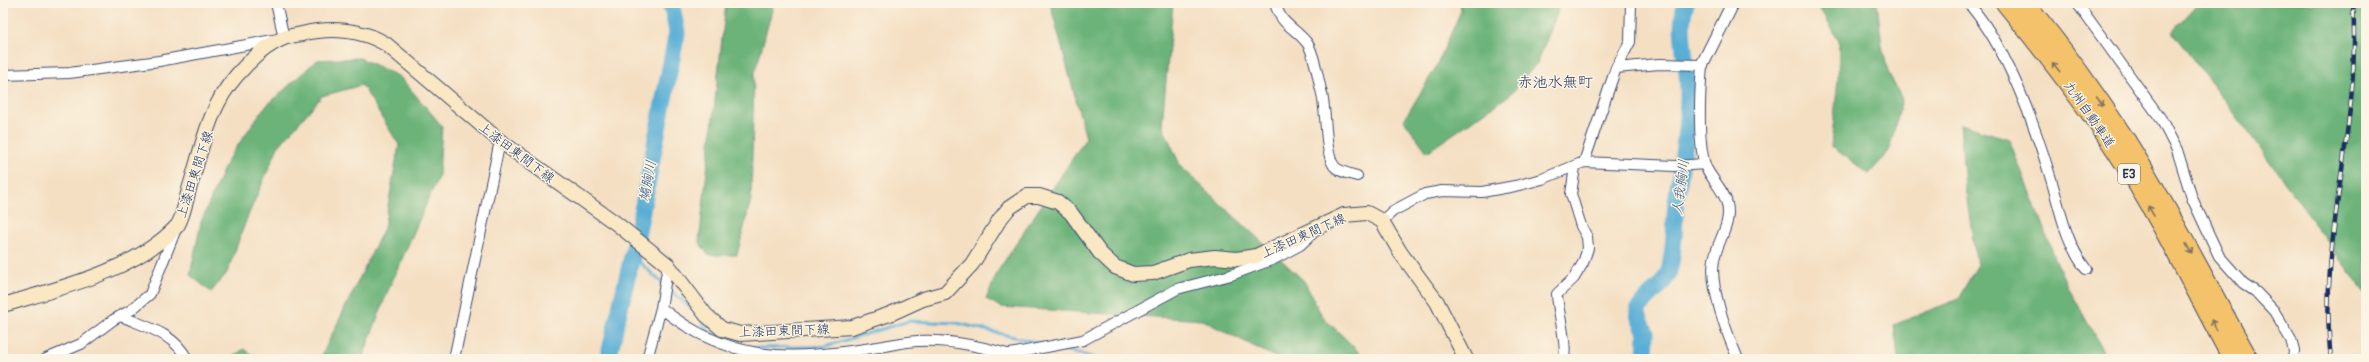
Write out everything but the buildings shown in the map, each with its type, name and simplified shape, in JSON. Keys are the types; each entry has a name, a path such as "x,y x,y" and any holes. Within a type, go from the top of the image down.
{"highway":[{"name":"九州自動車道","path":"2005,3 2062,75 2115,149 2162,229 2232,359"},
{"name":"九州自動車道","path":"2026,3 2076,65 2126,141 2171,217 2249,359"}],"main road":[{"name":"上漆田東間下線","path":"3,305 78,282 140,256 178,225 218,102 256,55 284,38 307,32 333,30 356,32 373,36 412,64 500,141 617,224 668,264 706,316 722,328 740,334 812,331 852,327 890,314 923,299 945,293 972,264 1000,219 1019,199 1027,196 1039,196 1058,202 1071,213 1100,253 1115,267 1133,274 1153,273 1189,260 1215,257 1237,259 1256,256 1304,235 1323,224 1344,215 1357,212 1367,212 1382,221"},
{"path":"1382,221 1400,252 1437,302 1466,359"}],"street":[{"path":"3,75 69,73 159,61 284,38 276,3"},
{"path":"1275,3 1278,14 1288,27 1308,44 1322,93 1330,151 1334,166 1340,171 1357,176"},
{"path":"1584,162 1616,68 1630,42 1631,3"},
{"path":"1731,3 1730,9 1702,65 1700,99 1705,164 1728,203 1728,220 1714,258 1712,271 1714,288 1730,341 1738,359"},
{"path":"1968,3 1995,41 2021,97 2046,161 2071,244 2078,259 2086,269"},
{"path":"2077,3 2161,119 2177,150 2192,198 2219,256 2243,283 2256,292 2274,311 2292,340 2294,351 2293,359"},
{"path":"1616,68 1660,64 1702,65"},
{"path":"454,359 500,141"},
{"path":"1382,221 1393,211 1426,194 1442,191 1482,192 1516,186 1575,167 1584,162 1662,166 1705,164"},
{"path":"1563,359 1565,356 1564,341 1556,294 1574,278 1583,263 1588,248 1586,237 1571,194 1575,167"},
{"path":"1010,355 1083,340 1177,289 1231,275 1274,259 1300,245 1323,224"},
{"path":"46,359 81,344 131,310 150,294 178,225"},
{"path":"647,359 660,308 668,264"},
{"path":"660,308 678,325 714,347 737,356 760,359 785,359 856,355 916,341 940,341 1023,359"},
{"path":"121,316 170,337 177,343 187,359"}],"green space":[{"path":"726,3 774,3 754,76 751,200 737,255 708,255 699,242"},
{"path":"1050,3 1173,3 1162,125 1181,167 1304,281 1322,316 1366,359 1279,359 1202,320 1001,307 986,299 998,271 1086,138"},
{"path":"1460,3 1561,3 1538,62 1511,94 1427,152 1404,120 1436,67 1461,11"},
{"path":"1816,3 1877,3 1882,46 1888,72 1902,99 1889,151 1869,174 1831,146 1838,80 1839,40"},
{"path":"2199,3 2366,3 2366,295 2241,122 2172,32"},
{"path":"360,58 400,77 442,126 439,175 387,293 362,359 320,359 384,228 399,145 362,85 322,96 278,147 247,218 227,273 211,292 190,275 201,222 227,161 263,109 317,60"},
{"path":"1960,124 2009,139 2061,273 2107,359 1898,359 1894,325 1958,299 1977,266 1965,187"},
{"path":"244,349 256,359 229,359"}],"waterway":[{"name":"鳩胸川","path":"608,359 638,231 677,32 672,7 669,3"},
{"name":"人我胸川","path":"1645,359 1646,333 1638,315 1638,309 1667,276 1671,263 1674,237 1676,202 1688,107 1688,82 1682,25 1686,3"},
{"path":"632,255 663,284"},
{"path":"667,288 696,312 707,330 717,337"},
{"path":"755,348 826,346 909,321 957,323 1043,344"},
{"path":"1058,348 1099,359"}],"railway":[{"path":"2331,359 2329,294 2334,229 2353,76 2353,3"}],"district":[{"name":"赤池水無町","path":"1555,82"}]}
